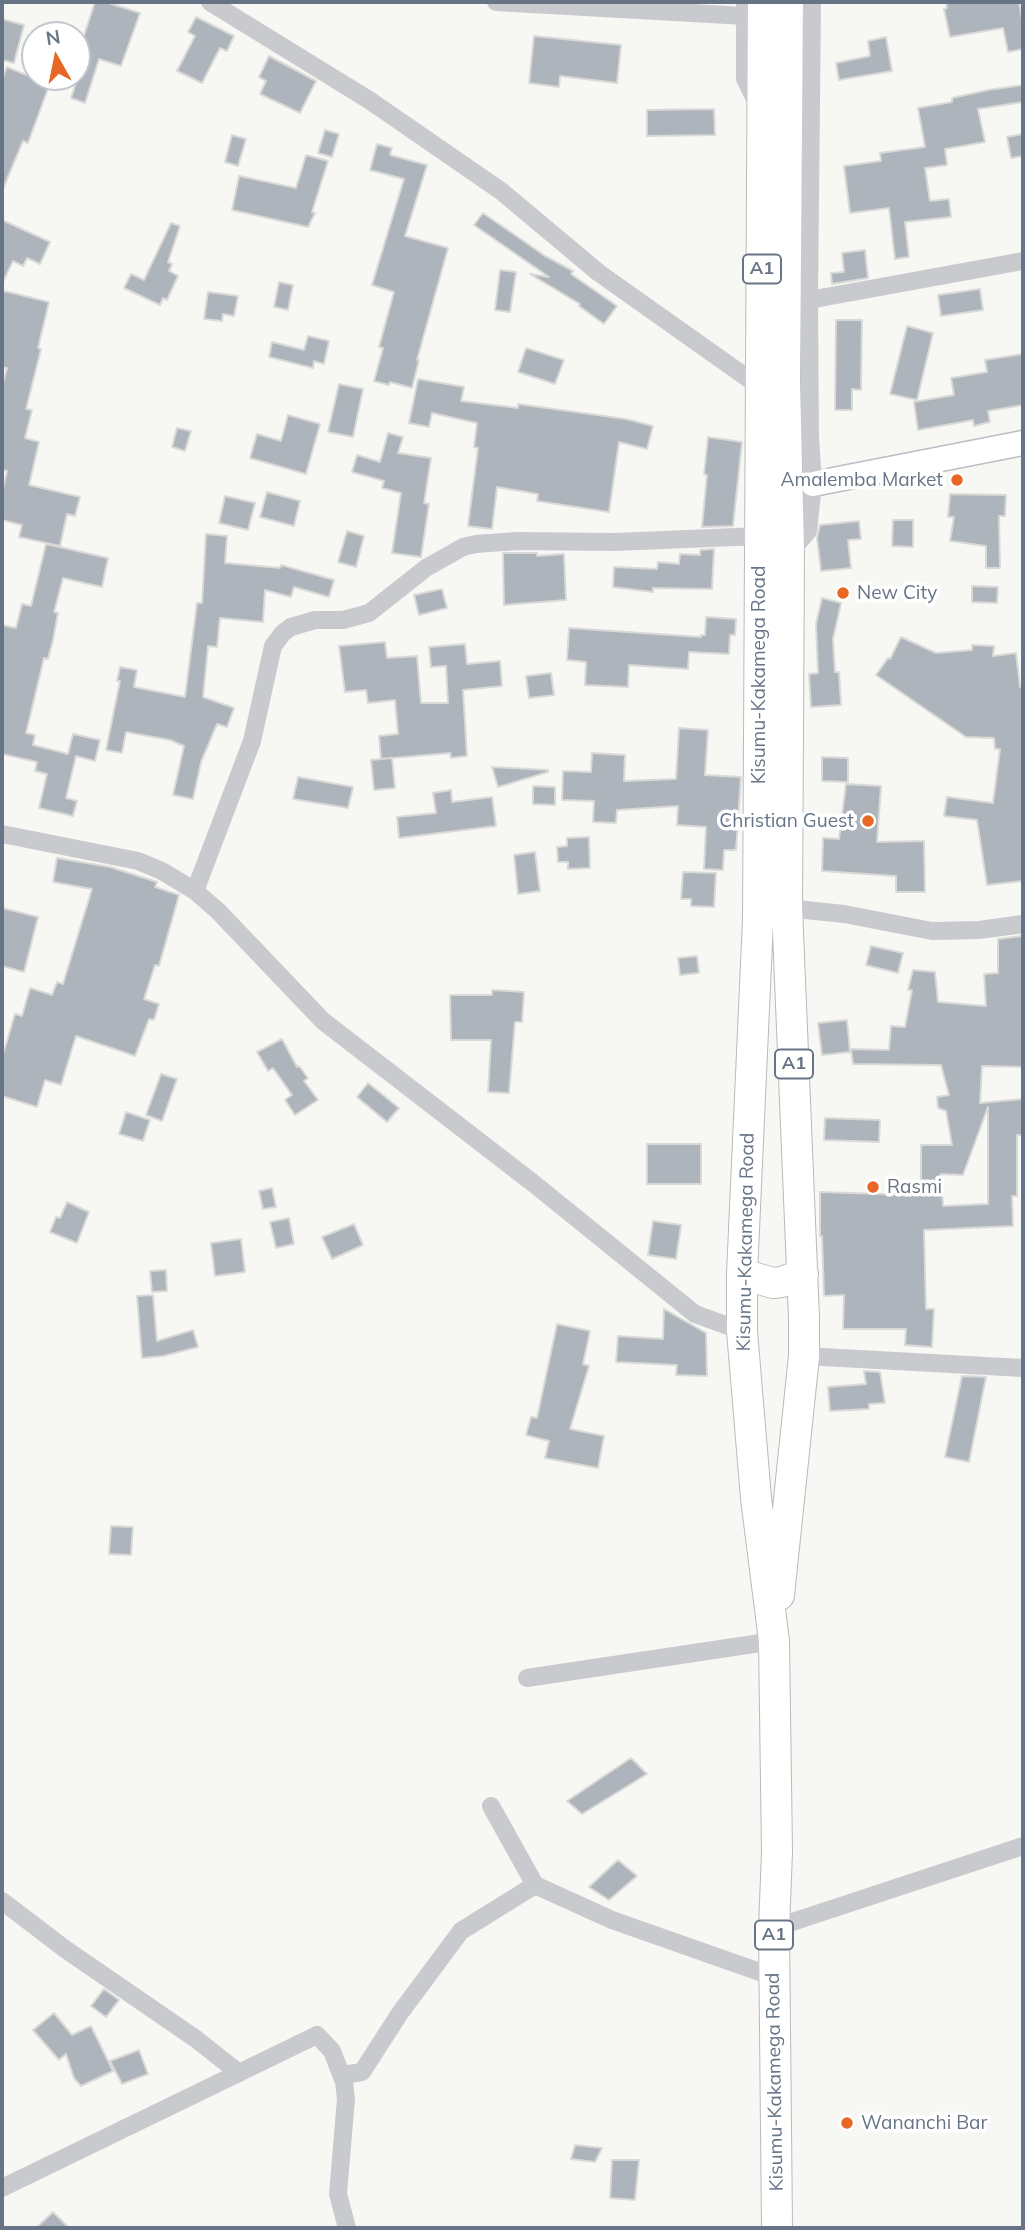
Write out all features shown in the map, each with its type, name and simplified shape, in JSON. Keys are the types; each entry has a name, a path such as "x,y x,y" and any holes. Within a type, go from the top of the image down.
{"highway":[{"name":"Kisumu-Kakamega Road","path":"774,1641 804,1356 803,1274 787,908 789,553 785,379 788,2"},
{"name":"Kisumu-Kakamega Road","path":"751,7 762,111 758,920 742,1274 742,1331 756,1498 774,1641 778,1852 774,1928 777,2228"},
{"path":"742,1274 773,1283 803,1274"}],"main road":[{"path":"813,484 1023,443"}],"street":[{"path":"210,2 369,100 501,191 599,273 760,387"},
{"path":"496,2 751,7"},
{"path":"789,553 808,530 813,484 808,300 812,2"},
{"path":"808,300 1023,261"},
{"path":"195,891 252,741 273,646 291,627 315,620 343,620 369,613 426,568 463,547 476,544 760,536"},
{"path":"2,834 138,861 162,871 195,891 218,911 323,1021 533,1183 695,1314 742,1331"},
{"path":"787,908 844,914 932,931 979,930 1023,924"},
{"path":"804,1356 1023,1368"},
{"path":"527,1678 774,1641"},
{"path":"491,1806 535,1885 612,1920 774,1977"},
{"path":"774,1928 1023,1846"},
{"path":"342,2076 362,2072 400,2013 461,1931 535,1885"},
{"path":"2,1901 65,1949 196,2039 239,2073"},
{"path":"2,2188 317,2035 332,2051 342,2076 346,2099 338,2194 347,2228"}],"building":[{"path":"95,2 105,2 140,13 121,66 99,59 91,84 91,21 89,21"},
{"path":"946,2 1019,2 1023,49 1008,52 1003,28 950,37 944,9 947,8"},
{"path":"196,17 234,36 227,51 220,48 202,83 177,71 195,36 188,32"},
{"path":"2,19 21,24 21,36 14,63 2,60"},
{"path":"534,36 621,45 617,83 560,76 559,87 529,83"},
{"path":"886,37 892,71 839,80 836,63 870,56 868,41"},
{"path":"269,56 316,81 300,113 260,94 266,81 259,77"},
{"path":"7,67 21,73 21,91 47,91 28,143 23,141 2,191 2,80"},
{"path":"1023,85 1023,102 978,109 985,142 945,149 947,165 925,168 930,201 949,199 951,217 905,222 909,257 895,259 889,208 850,213 844,166 881,161 880,153 925,147 918,108 952,102 952,98 988,90"},
{"path":"73,91 89,91 85,103 71,98"},
{"path":"714,109 715,135 647,136 647,110"},
{"path":"325,130 339,134 332,157 318,153"},
{"path":"1023,134 1023,156 1011,158 1007,137"},
{"path":"232,135 246,139 238,166 225,162"},
{"path":"377,144 392,148 390,155 427,165 405,236 448,248 417,360 412,388 374,381 383,348 379,347 394,292 372,285 404,179 370,170"},
{"path":"306,155 328,161 312,212 315,213 308,227 232,210 239,176 296,188"},
{"path":"483,213 545,256 573,271 571,274 617,306 604,324 579,306 580,304 530,274 549,277 474,225"},
{"path":"2,220 50,242 40,264 27,258 23,266 13,261 2,284"},
{"path":"171,223 180,226 168,262 172,264 169,271 178,276 167,300 163,298 160,305 124,288 131,274 144,280"},
{"path":"865,250 868,278 832,284 831,273 844,272 842,253"},
{"path":"500,270 516,272 510,312 495,310"},
{"path":"279,282 293,285 288,310 274,307"},
{"path":"980,289 983,310 941,316 938,295"},
{"path":"4,291 49,302 26,409 32,410 25,438 39,442 29,485 80,497 75,516 67,514 60,546 19,537 22,525 2,520 2,493 7,471 2,469 2,388 7,368 2,367"},
{"path":"208,292 238,296 234,316 223,314 222,321 204,319"},
{"path":"836,320 862,320 861,390 852,389 852,410 835,410"},
{"path":"907,326 933,333 917,400 890,394"},
{"path":"308,336 329,341 324,364 314,361 313,368 269,357 272,342 304,350"},
{"path":"526,348 564,360 555,384 518,372"},
{"path":"1023,354 1023,405 988,411 990,422 974,426 973,420 918,430 914,402 954,395 951,378 987,372 985,360"},
{"path":"418,379 464,387 461,401 518,408 518,404 626,419 653,426 647,449 619,442 609,512 537,501 538,494 497,487 492,529 468,526 478,448 474,447 477,423 432,413 429,427 409,423"},
{"path":"339,384 363,389 353,437 328,432"},
{"path":"288,415 320,424 306,474 250,458 257,434 281,441"},
{"path":"177,428 191,431 185,451 172,447"},
{"path":"388,433 403,437 398,453 431,458 424,503 429,504 421,557 392,553 401,493 382,488 384,481 352,472 357,455 380,462"},
{"path":"708,437 742,442 733,526 702,527"},
{"path":"267,492 300,501 294,526 260,517"},
{"path":"950,494 1006,495 1005,516 999,516 1000,568 986,568 986,546 950,541 954,517 948,517"},
{"path":"225,496 255,503 248,530 219,523"},
{"path":"893,520 913,520 913,547 892,546"},
{"path":"859,521 861,539 848,540 851,568 821,571 817,538 820,525"},
{"path":"347,531 364,536 356,567 338,562"},
{"path":"206,534 227,536 225,563 280,568 281,565 334,580 329,597 294,587 291,597 265,590 263,622 220,618 217,647 208,646 203,697 234,708 227,727 217,724 201,762 193,799 173,795 184,746 170,740 126,732 122,753 106,750 120,681 117,681 120,667 137,670 134,687 185,697 197,603 202,603"},
{"path":"46,544 108,558 102,587 63,578 54,612 58,613 53,640 48,659 44,658 26,733 35,735 33,745 68,754 73,734 100,740 95,761 76,756 66,798 77,801 73,816 39,808 47,774 35,771 37,762 2,754 2,625 16,628 22,604 31,606"},
{"path":"714,549 712,589 653,588 653,592 613,587 614,567 657,569 658,562 679,564 680,554 700,555 700,550"},
{"path":"503,553 537,553 537,556 564,554 566,600 504,605"},
{"path":"972,586 998,587 997,603 972,602"},
{"path":"442,589 447,608 419,615 414,595"},
{"path":"822,598 841,603 833,639 841,705 811,707 809,674 818,673 816,624"},
{"path":"706,617 736,619 735,635 730,635 729,654 689,652 688,669 629,665 628,687 585,685 586,662 567,660 569,628 701,637 705,635"},
{"path":"901,637 936,653 972,650 972,645 994,646 993,656 1016,653 1020,687 1023,686 1023,881 987,885 977,820 944,816 947,797 993,803 1000,749 995,749 994,738 966,737 876,675 888,658 890,659"},
{"path":"385,642 387,658 417,656 421,703 448,703 446,666 431,667 429,647 465,644 467,664 500,661 502,686 463,690 467,756 451,758 450,753 381,759 379,736 398,734 395,700 368,703 366,690 345,692 339,646"},
{"path":"551,673 554,695 529,698 526,676"},
{"path":"679,728 708,730 705,775 741,777 736,850 724,850 723,870 704,869 706,827 677,825 678,806 617,810 616,823 593,822 594,801 562,800 563,771 591,772 592,753 625,755 624,781 676,779"},
{"path":"822,757 848,758 848,782 822,781"},
{"path":"392,758 395,788 374,790 371,760"},
{"path":"492,767 548,770 548,772 498,787"},
{"path":"298,777 353,787 348,808 293,799"},
{"path":"846,784 881,786 877,842 924,841 925,892 896,892 896,876 822,871 823,838 839,839"},
{"path":"533,786 555,787 555,805 533,804"},
{"path":"451,790 452,802 492,797 496,826 399,838 397,817 436,813 433,793"},
{"path":"589,837 590,868 568,869 568,862 558,862 557,847 567,846 567,838"},
{"path":"535,852 540,891 518,894 514,855"},
{"path":"57,858 110,867 157,882 155,887 179,895 159,966 155,965 144,999 159,1004 154,1020 149,1019 135,1056 76,1036 61,1085 45,1080 37,1107 2,1096 2,1058 15,1014 22,1016 30,988 52,995 57,982 63,984 92,889 53,882"},
{"path":"683,872 716,873 714,907 691,906 691,899 681,899"},
{"path":"2,908 38,917 24,972 2,966"},
{"path":"1022,936 1023,1067 982,1066 980,1103 1023,1099 1023,1135 1017,1135 1017,1196 1012,1196 1013,1226 924,1230 926,1309 934,1309 932,1347 905,1345 906,1329 843,1329 844,1295 824,1296 820,1192 911,1195 911,1182 921,1181 921,1145 952,1145 946,1111 938,1108 937,1097 949,1095 941,1065 853,1064 851,1049 889,1050 891,1026 905,1027 912,990 908,990 913,970 935,972 938,1002 986,1006 984,974 998,973 998,939","holes":["988,1107 988,1204 943,1206 941,1174 963,1175"]},
{"path":"871,946 903,953 898,973 866,965"},
{"path":"697,956 699,973 680,975 678,958"},
{"path":"492,990 524,992 522,1022 515,1022 509,1093 488,1092 491,1040 451,1040 450,995 492,995"},
{"path":"847,1020 850,1052 822,1055 818,1023"},
{"path":"282,1039 297,1067 299,1066 308,1078 304,1081 318,1100 295,1115 285,1100 292,1095 273,1068 268,1071 257,1052"},
{"path":"161,1074 177,1079 162,1121 146,1115"},
{"path":"368,1083 399,1108 387,1122 357,1097"},
{"path":"126,1112 150,1120 143,1141 119,1134"},
{"path":"825,1118 880,1120 879,1142 824,1140"},
{"path":"647,1144 701,1144 701,1184 647,1184"},
{"path":"272,1188 276,1207 263,1209 259,1191"},
{"path":"67,1202 89,1212 77,1243 50,1232 56,1217 60,1218"},
{"path":"289,1218 294,1244 276,1248 270,1222"},
{"path":"653,1221 681,1225 676,1259 648,1255"},
{"path":"354,1224 363,1245 332,1259 322,1237"},
{"path":"241,1239 245,1272 215,1276 211,1243"},
{"path":"166,1270 167,1291 152,1292 150,1271"},
{"path":"153,1295 157,1341 193,1330 198,1347 142,1358 137,1296"},
{"path":"664,1309 706,1333 707,1376 676,1375 677,1365 616,1362 618,1336 663,1339"},
{"path":"557,1324 590,1331 583,1364 589,1366 570,1429 604,1436 598,1468 545,1458 549,1441 526,1435 531,1417 537,1418"},
{"path":"864,1371 880,1372 885,1403 869,1404 869,1409 830,1411 828,1387 866,1384"},
{"path":"962,1376 986,1377 969,1462 945,1457"},
{"path":"111,1526 133,1527 131,1555 109,1554"},
{"path":"631,1758 647,1774 582,1814 567,1801"},
{"path":"618,1860 637,1876 609,1900 589,1887"},
{"path":"104,1989 119,2000 106,2017 91,2006"},
{"path":"54,2013 72,2035 91,2026 113,2071 81,2086 74,2078 66,2054 59,2060 33,2030"},
{"path":"139,2050 148,2074 122,2084 110,2061"},
{"path":"575,2145 602,2148 595,2162 571,2159"},
{"path":"612,2160 639,2160 635,2200 610,2198"},
{"path":"53,2212 69,2228 36,2228"}],"place":[{"name":"Amalemba Market","path":"957,480"},
{"name":"New City","path":"843,593"},
{"name":"Christian Guest","path":"868,821"},
{"name":"Rasmi","path":"873,1187"},
{"name":"Wananchi Bar","path":"847,2123"}]}
